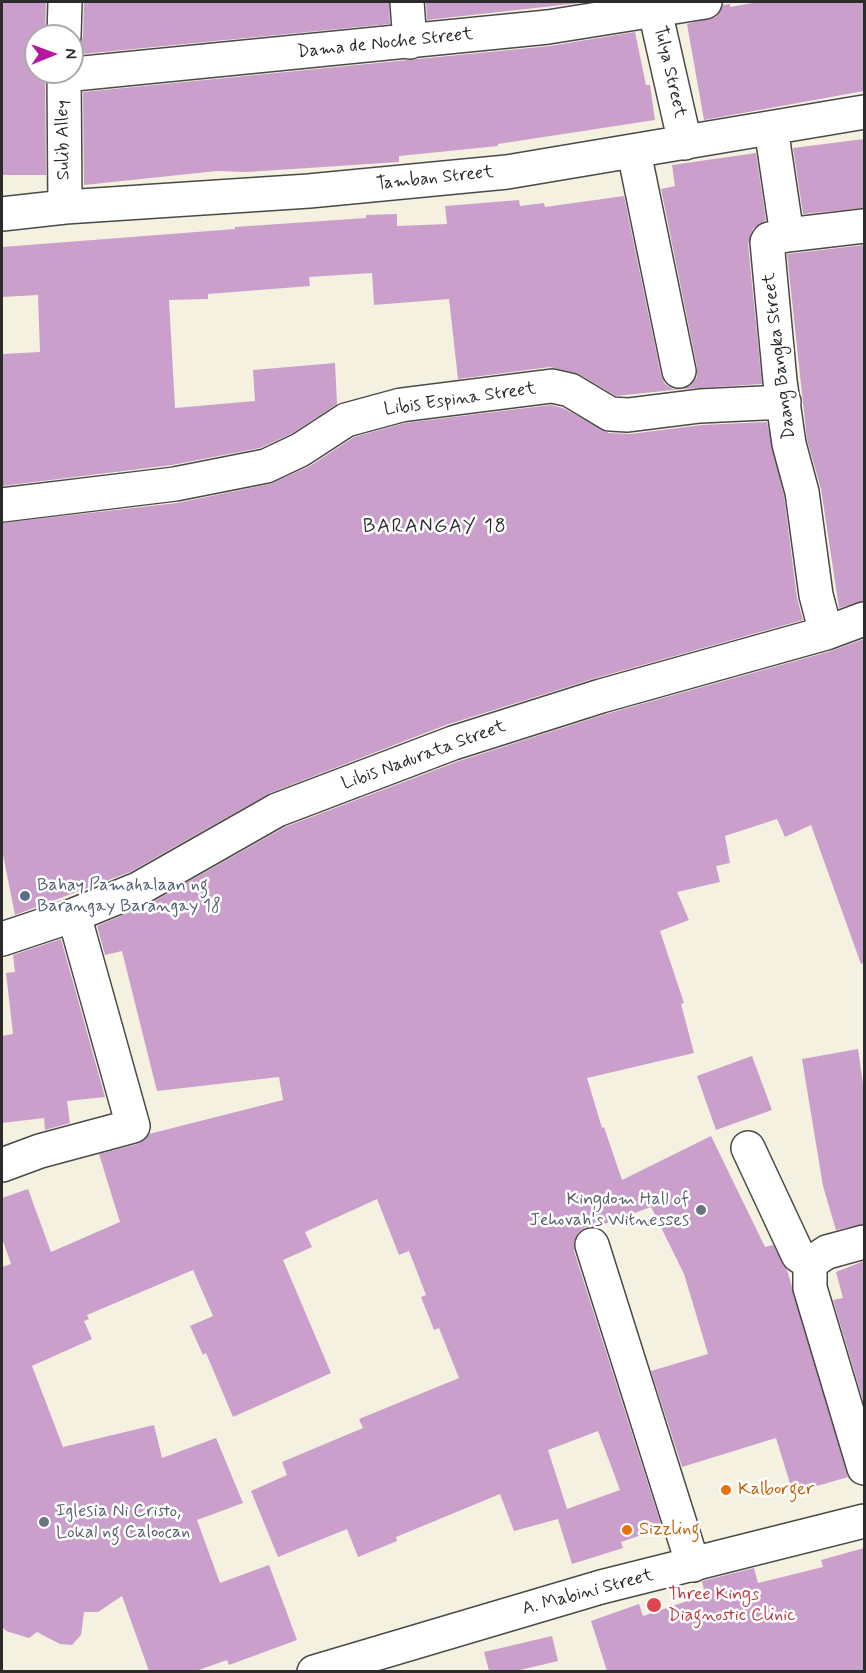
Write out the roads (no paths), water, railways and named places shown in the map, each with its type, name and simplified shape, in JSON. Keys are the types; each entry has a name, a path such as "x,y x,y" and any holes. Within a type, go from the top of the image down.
{"street":[{"path":"64,24 65,2"},
{"path":"406,2 410,42"},
{"name":"Dama de Noche Street","path":"84,71 410,42 548,27 654,6 705,2"},
{"name":"Tulya Street","path":"654,6 685,143"},
{"name":"Sulib Alley","path":"64,84 65,207"},
{"name":"Tamban Street","path":"2,214 65,207 355,186 507,171 637,166 685,143 774,144 864,112"},
{"path":"774,144 787,235 864,226"},
{"path":"637,166 679,371"},
{"name":"Daang Bangka Street","path":"787,235 769,239 767,242 777,359 789,444 802,492 816,595 825,633"},
{"name":"Libis Espina Street","path":"2,505 175,484 266,466 300,450 346,420 401,405 552,386 570,390 610,414 628,416 700,406 784,402"},
{"name":"Libis Nadurata Street","path":"2,939 74,915 138,889 277,810 453,742 601,696 825,633 864,619"},
{"path":"2,1165 40,1151 133,1126 74,915"},
{"path":"748,1148 798,1255 810,1263"},
{"path":"810,1263 827,1252 864,1242"},
{"path":"592,1245 693,1565"},
{"path":"810,1263 810,1288 864,1468"},
{"name":"A. Mabini Street","path":"314,1671 601,1587 864,1521"}],"place":[{"name":"Bahay Pamahalaan ng Barangay Barangay 18","path":"25,896"},
{"name":"Kingdom Hall of Jehovah's Witnesses","path":"701,1210"},
{"name":"Kalborger","path":"726,1490"},
{"name":"Iglesia Ni Cristo, Lokal ng Caloocan","path":"44,1522"},
{"name":"Sizzling","path":"627,1530"},
{"name":"Three Kings Diagnostic Clinic","path":"654,1605"}],"district":[{"name":"BARANGAY 18","path":"435,528"}]}
